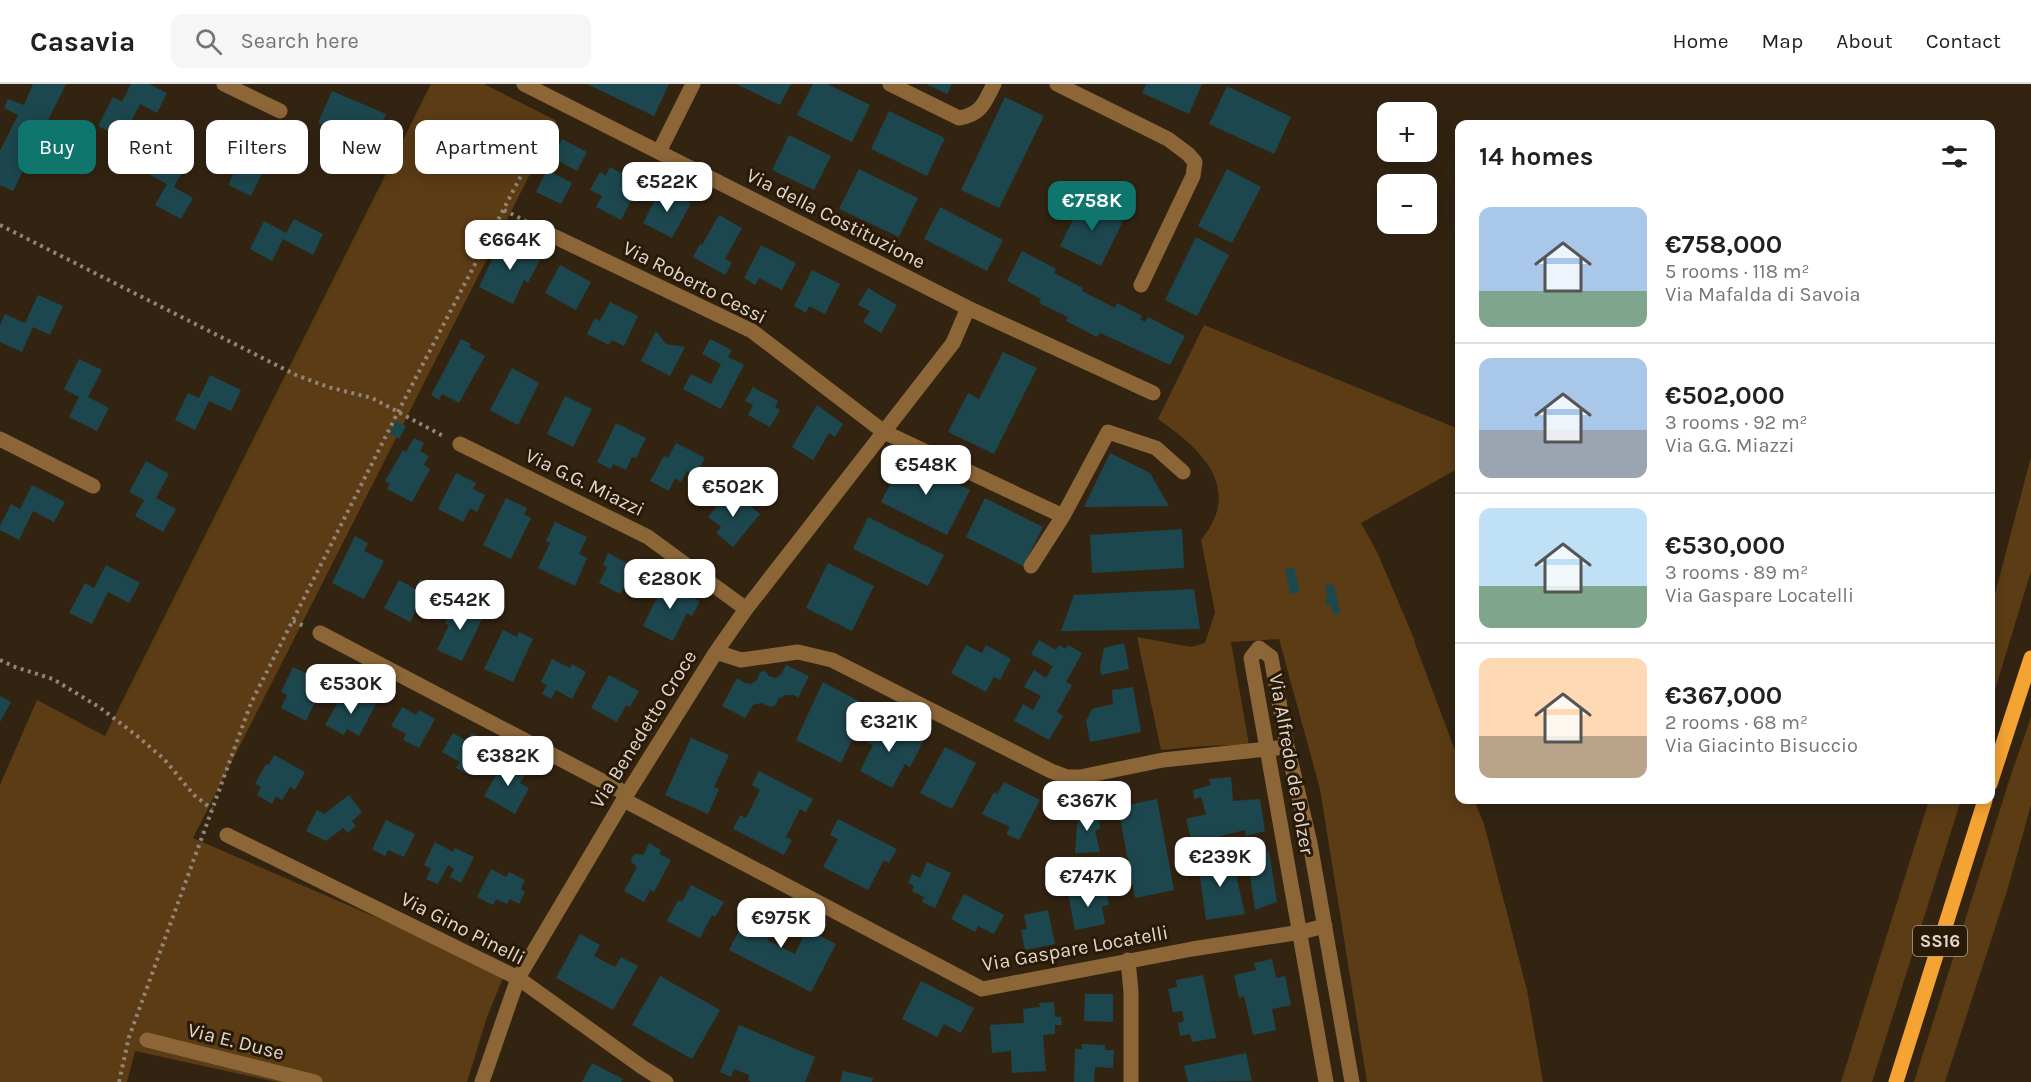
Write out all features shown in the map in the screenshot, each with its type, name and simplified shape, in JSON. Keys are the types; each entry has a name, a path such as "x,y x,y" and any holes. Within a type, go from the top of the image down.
{"main road":[{"path":"1995,769 2031,658"},
{"name":"SS16","path":"1896,1082 1984,804"}],"street":[{"path":"224,84 280,111"},
{"name":"Via della Costituzione","path":"524,84 968,308 1153,393"},
{"path":"659,152 693,84"},
{"path":"890,84 959,118 971,116 980,110 994,84"},
{"path":"1057,84 1168,139 1195,162 1193,176 1141,285"},
{"name":"Via Roberto Cessi","path":"547,233 752,332 884,432 1062,516"},
{"name":"Via Benedetto Croce","path":"482,1082 518,978 625,797 716,652 746,609 953,343 968,308"},
{"path":"1031,566 1062,516 1108,432 1156,448 1183,472"},
{"path":"0,439 93,486"},
{"name":"Via G.G. Miazzi","path":"460,444 648,537 746,609"},
{"name":"Via Gaspare Locatelli","path":"320,633 982,989 1128,960 1301,932 1325,926"},
{"name":"Via Alfredo de Polzer","path":"1326,1082 1251,658 1259,648 1271,657 1287,746 1310,843 1352,1082"},
{"path":"716,652 741,660 798,652 832,660 1067,777 1080,777 1163,760 1268,750 1287,746"},
{"name":"Via Gino Pinelli","path":"227,835 518,978 666,1082"},
{"path":"1128,960 1131,992 1131,1082"},
{"name":"Via E. Duse","path":"147,1040 315,1082"}],"path":[{"path":"119,1082 129,1037 251,702 398,412 522,174"},
{"path":"504,210 547,233"},
{"path":"0,225 296,375 328,387 372,398 460,444"},
{"path":"0,660 53,679 99,707 164,759 194,795 212,808"}],"shaded area":[{"path":"431,84 484,84 555,120 415,120 415,174 530,174 193,838 505,973 487,1017 467,1082 277,1082 135,1051 127,1082 0,1082 0,785 37,700 105,736 386,174 403,174 403,140"},
{"path":"1204,325 1455,427 1455,470 1361,523 1377,552 1415,641 1455,750 1455,804 1476,804 1484,824 1527,990 1543,1082 1367,1082 1320,789 1279,639 1231,642 1249,745 1161,750 1137,637 1191,647 1205,643 1215,612 1201,540 1213,521 1218,503 1218,487 1212,471 1202,457 1189,443 1158,419"},
{"path":"2031,457 2031,571 1995,690 1995,594"},
{"path":"2031,717 2031,805 2007,891 1945,1082 1914,1082 2008,784"},
{"path":"1928,804 1960,804 1872,1082 1841,1082"}],"building":[{"path":"33,84 66,84 48,120 18,120 18,174 21,174 13,191 0,185 0,151 18,115 4,108 8,99 24,105"},
{"path":"131,84 149,84 167,93 157,113 140,104 132,120 108,120 108,131 98,126 113,97 122,102"},
{"path":"587,84 669,84 654,116"},
{"path":"736,84 791,84 780,105"},
{"path":"813,84 827,84 870,105 852,142 797,115"},
{"path":"926,84 952,84 947,94"},
{"path":"1146,84 1202,84 1189,114 1142,93"},
{"path":"1227,86 1291,117 1274,154 1209,124"},
{"path":"332,91 386,114 384,120 320,120 320,124 318,123"},
{"path":"1005,97 1044,116 999,208 961,190"},
{"path":"889,111 945,138 927,176 871,149"},
{"path":"789,135 831,156 814,190 772,170"},
{"path":"562,139 587,152 577,171 559,161 559,145"},
{"path":"610,167 640,183 621,220 596,207 602,196 590,190 600,172 606,176"},
{"path":"859,169 918,198 899,237 839,209"},
{"path":"1227,169 1261,187 1232,243 1198,226"},
{"path":"181,174 174,187 193,198 181,219 155,205 167,184 150,175"},
{"path":"233,174 262,174 251,196 228,185"},
{"path":"545,174 555,174 572,183 561,204 536,192"},
{"path":"662,187 691,203 672,238 643,223"},
{"path":"1083,199 1124,219 1101,266 1060,246"},
{"path":"940,207 1003,240 987,271 924,239"},
{"path":"719,215 742,228 725,259 732,263 725,275 693,257"},
{"path":"294,219 323,234 313,255 283,239 272,261 250,249 264,221 286,233"},
{"path":"1196,237 1229,255 1197,316 1165,300"},
{"path":"508,239 542,256 528,283 524,280 513,304 479,287 496,251 501,253"},
{"path":"761,245 796,263 782,290 759,278 755,285 744,278"},
{"path":"1022,251 1056,269 1054,273 1083,288 1082,291 1115,308 1117,303 1142,316 1140,319 1145,322 1148,317 1185,336 1170,365 1100,333 1097,337 1066,321 1068,317 1039,303 1041,299 1007,281"},
{"path":"560,265 591,282 576,310 545,293"},
{"path":"812,270 840,284 825,314 809,306 806,313 794,306"},
{"path":"868,288 897,305 881,333 863,322 870,311 858,305"},
{"path":"38,295 63,306 50,335 33,327 22,352 0,342 0,325 5,314 25,323"},
{"path":"610,302 638,316 624,346 612,340 609,345 587,334 595,318 600,321"},
{"path":"656,331 666,344 685,347 670,376 641,361"},
{"path":"461,339 471,344 469,347 485,356 459,403 442,394 439,400 431,395"},
{"path":"710,339 732,350 728,357 744,365 721,409 683,389 691,374 711,384 721,364 702,354"},
{"path":"1003,352 1037,368 994,454 948,432 968,393 979,399"},
{"path":"79,359 102,370 88,397 109,408 97,431 69,417 79,397 64,389"},
{"path":"512,368 539,383 518,425 490,410"},
{"path":"210,375 241,390 231,411 209,401 195,430 175,420 188,393 199,398"},
{"path":"753,387 778,401 775,407 780,410 770,427 748,415 753,405 745,401"},
{"path":"565,396 592,409 573,447 547,434"},
{"path":"817,405 843,424 835,437 829,433 813,460 792,447"},
{"path":"396,421 406,426 399,439 389,433"},
{"path":"616,423 646,438 636,458 632,457 626,470 613,464 611,469 597,462"},
{"path":"414,438 424,443 420,451 429,456 424,465 430,469 412,502 387,489 390,484 385,481 403,450 406,452"},
{"path":"676,443 705,458 696,475 687,471 681,482 675,478 669,491 650,481 664,456 668,458"},
{"path":"1110,453 1150,473 1169,506 1084,507"},
{"path":"904,457 970,490 947,535 881,502"},
{"path":"146,461 169,474 156,498 176,509 163,532 135,516 144,500 129,492"},
{"path":"456,473 476,483 473,489 485,495 477,512 470,508 463,522 438,509"},
{"path":"32,485 65,502 54,522 33,511 19,540 0,530 0,526 11,504 20,509"},
{"path":"730,490 760,514 733,547 716,533 721,527 708,517"},
{"path":"506,498 527,508 524,514 531,518 511,559 483,545"},
{"path":"985,498 1043,527 1023,566 966,537"},
{"path":"868,517 944,555 928,586 853,549"},
{"path":"555,522 587,537 579,554 587,558 575,586 538,568 550,543 546,541"},
{"path":"1182,529 1184,568 1092,573 1090,535"},
{"path":"355,536 368,543 364,551 384,561 364,599 332,583"},
{"path":"608,553 638,569 631,581 628,579 620,594 599,583 607,567 603,565"},
{"path":"828,563 874,586 852,631 806,608"},
{"path":"106,565 140,583 129,603 108,592 92,624 69,613 85,583 94,588"},
{"path":"1294,567 1300,592 1290,594 1285,569"},
{"path":"420,579 436,587 421,615 415,612 410,622 384,608 399,580 415,589"},
{"path":"666,579 687,589 685,594 700,601 692,616 687,613 673,641 643,626"},
{"path":"1334,584 1340,613 1333,615 1331,605 1326,606 1325,599 1328,599 1325,586"},
{"path":"1194,589 1200,629 1061,631 1074,595"},
{"path":"456,602 484,615 462,661 437,650 449,625 445,624"},
{"path":"503,630 517,637 519,632 533,639 513,682 484,669"},
{"path":"1039,640 1056,650 1059,645 1066,649 1068,645 1082,653 1066,682 1072,685 1057,712 1063,716 1049,740 1014,721 1023,704 1033,710 1041,696 1024,687 1034,670 1046,678 1053,666 1031,654"},
{"path":"1124,643 1129,669 1101,675 1100,667 1104,648"},
{"path":"966,645 982,653 986,645 1011,659 1000,680 994,677 986,692 951,673"},
{"path":"552,659 570,668 572,664 586,672 572,699 556,690 551,699 542,694 547,685 541,682"},
{"path":"786,665 809,676 798,698 794,695 786,695 778,699 776,705 771,707 761,703 753,705 745,718 722,706 737,678 751,684 757,680 760,672 765,671 769,676 776,678"},
{"path":"293,667 312,676 308,684 316,688 310,700 315,702 306,721 281,708 287,695 281,692"},
{"path":"609,675 639,691 630,707 626,705 617,722 591,708"},
{"path":"823,682 868,706 841,763 796,740"},
{"path":"1133,687 1141,732 1090,742 1086,721 1092,709 1113,704 1112,690"},
{"path":"350,691 376,704 359,736 347,729 344,735 325,725 338,702 342,704"},
{"path":"0,696 11,702 0,722"},
{"path":"402,707 416,715 419,710 435,719 419,748 403,740 406,734 391,726"},
{"path":"877,718 923,742 910,767 905,764 892,788 860,771 873,745 865,741"},
{"path":"453,733 467,741 472,733 487,741 469,775 456,768 460,762 442,752"},
{"path":"691,738 729,755 714,787 719,789 708,814 665,795"},
{"path":"945,747 976,763 952,809 920,793"},
{"path":"274,755 305,772 295,790 290,787 282,800 276,796 272,804 257,795 261,787 255,784"},
{"path":"509,760 528,770 520,783 529,788 515,814 484,796 498,771 502,773"},
{"path":"759,771 813,799 806,812 800,809 786,837 792,840 784,855 733,829 740,815 746,818 760,790 752,785"},
{"path":"1231,777 1233,801 1260,799 1265,831 1246,836 1245,830 1192,843 1186,819 1206,814 1201,797 1194,799 1193,790 1211,785 1209,779"},
{"path":"1004,782 1040,800 1019,840 1006,834 1010,827 982,814 994,792 997,794"},
{"path":"349,795 362,812 352,821 356,826 348,833 343,828 326,841 306,831 317,810 324,814"},
{"path":"1157,799 1174,890 1135,898 1118,807"},
{"path":"1098,810 1100,828 1095,831 1100,852 1075,853 1078,813"},
{"path":"838,819 897,849 889,863 884,860 868,890 823,867 838,839 830,835"},
{"path":"386,820 415,834 404,857 388,850 385,856 372,849"},
{"path":"435,842 453,852 455,848 474,857 461,883 450,877 454,869 448,865 438,884 426,879 431,869 424,865"},
{"path":"649,843 661,850 659,854 671,860 654,892 650,890 644,902 624,891 637,867 631,862 632,857 635,854 643,855"},
{"path":"1269,851 1277,902 1255,910 1247,857"},
{"path":"1231,853 1245,914 1206,920 1198,863"},
{"path":"927,862 951,873 935,908 922,902 924,897 912,891 914,886 908,883 912,874 920,878"},
{"path":"491,869 506,877 509,872 525,880 521,889 525,892 519,904 510,899 507,904 496,899 493,905 477,897"},
{"path":"691,885 724,902 715,917 712,915 700,938 667,921 678,900 682,902"},
{"path":"1105,887 1109,905 1102,906 1105,924 1075,930 1068,894"},
{"path":"964,894 1004,915 994,934 978,926 975,932 951,919"},
{"path":"755,900 781,913 767,940 795,954 807,929 836,944 811,992 729,950"},
{"path":"1048,910 1055,944 1025,950 1021,930 1027,929 1024,915"},
{"path":"580,934 600,945 594,956 615,967 621,957 638,966 613,1010 556,978"},
{"path":"1272,959 1276,978 1285,976 1291,1005 1272,1009 1276,1030 1253,1035 1244,996 1239,998 1234,975 1256,970 1254,963"},
{"path":"1203,975 1216,1038 1192,1042 1190,1034 1180,1036 1178,1023 1184,1021 1182,1011 1173,1012 1168,989 1177,987 1176,980"},
{"path":"660,976 720,1010 692,1059 632,1025"},
{"path":"921,981 974,1008 961,1033 944,1024 937,1037 902,1019"},
{"path":"1085,994 1113,994 1113,1022 1084,1021"},
{"path":"1054,1002 1055,1017 1061,1017 1062,1025 1055,1025 1055,1034 1043,1035 1046,1071 1012,1073 1011,1051 992,1053 990,1025 1024,1023 1023,1009 1040,1007 1039,1003"},
{"path":"739,1025 815,1057 805,1082 752,1082 748,1080 749,1075 734,1069 731,1077 720,1072"},
{"path":"1082,1044 1105,1045 1105,1050 1114,1050 1113,1068 1095,1067 1094,1082 1074,1082 1075,1049 1082,1049"},
{"path":"1246,1053 1252,1081 1188,1082 1184,1066"},
{"path":"592,1063 623,1079 621,1082 582,1082"},
{"path":"843,1071 873,1078 872,1082 840,1082"}]}
